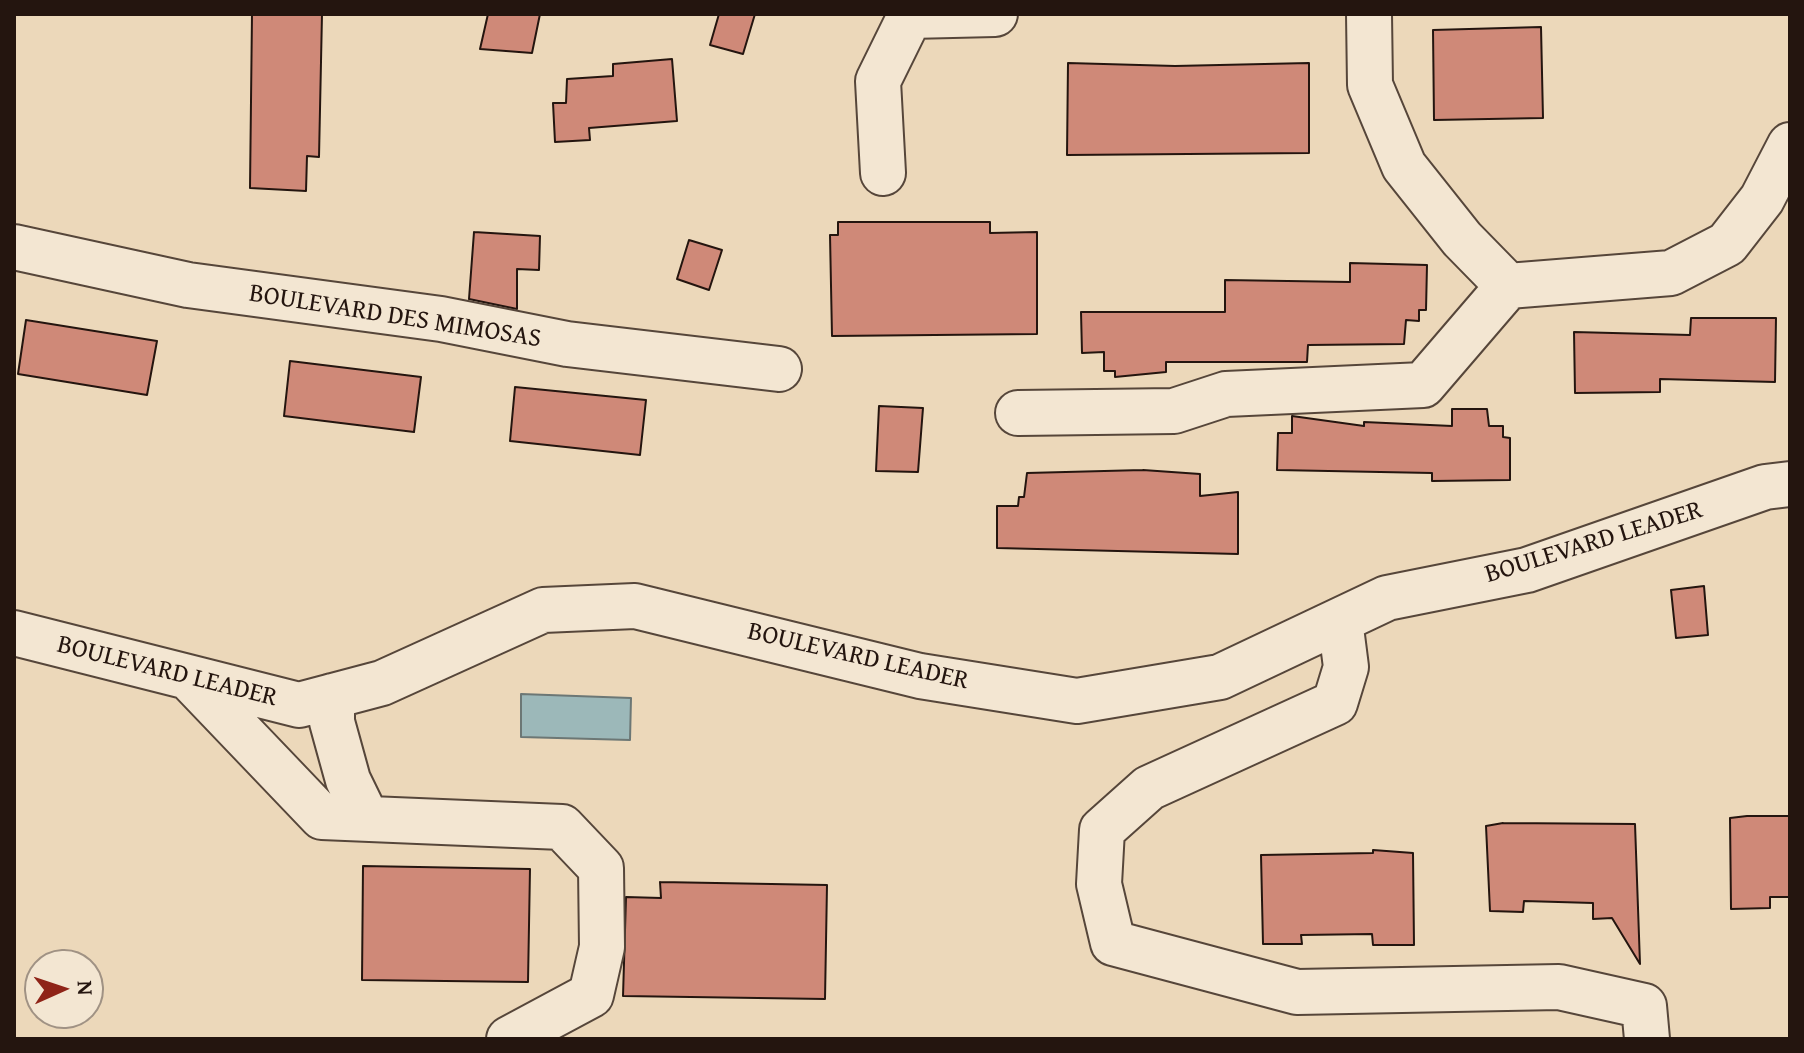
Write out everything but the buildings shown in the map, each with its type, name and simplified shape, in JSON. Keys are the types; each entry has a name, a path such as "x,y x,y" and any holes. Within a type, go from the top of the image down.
{"street":[{"path":"883,173 878,81 910,16 995,14"},
{"path":"1369,14 1370,85 1404,166 1462,239 1508,286"},
{"path":"1018,413 1174,411 1226,394 1423,385 1508,286 1671,273 1727,244 1762,199 1790,145"},
{"name":"BOULEVARD DES MIMOSAS","path":"14,247 188,285 441,319 567,344 779,369"},
{"name":"BOULEVARD LEADER","path":"14,633 299,705 382,683 543,610 635,606 920,676 1077,701 1220,677 1387,598 1527,570 1782,481"},
{"path":"1340,620 1346,667 1335,703 1149,788 1102,830 1099,884 1113,943 1297,992 1559,987 1644,1006 1647,1039"},
{"path":"191,680 322,817 562,827 601,868 602,947 591,995 509,1039"},
{"path":"332,696 332,722 348,780 366,817"}],"water":[{"path":"521,694 631,698 630,740 521,737"}]}
